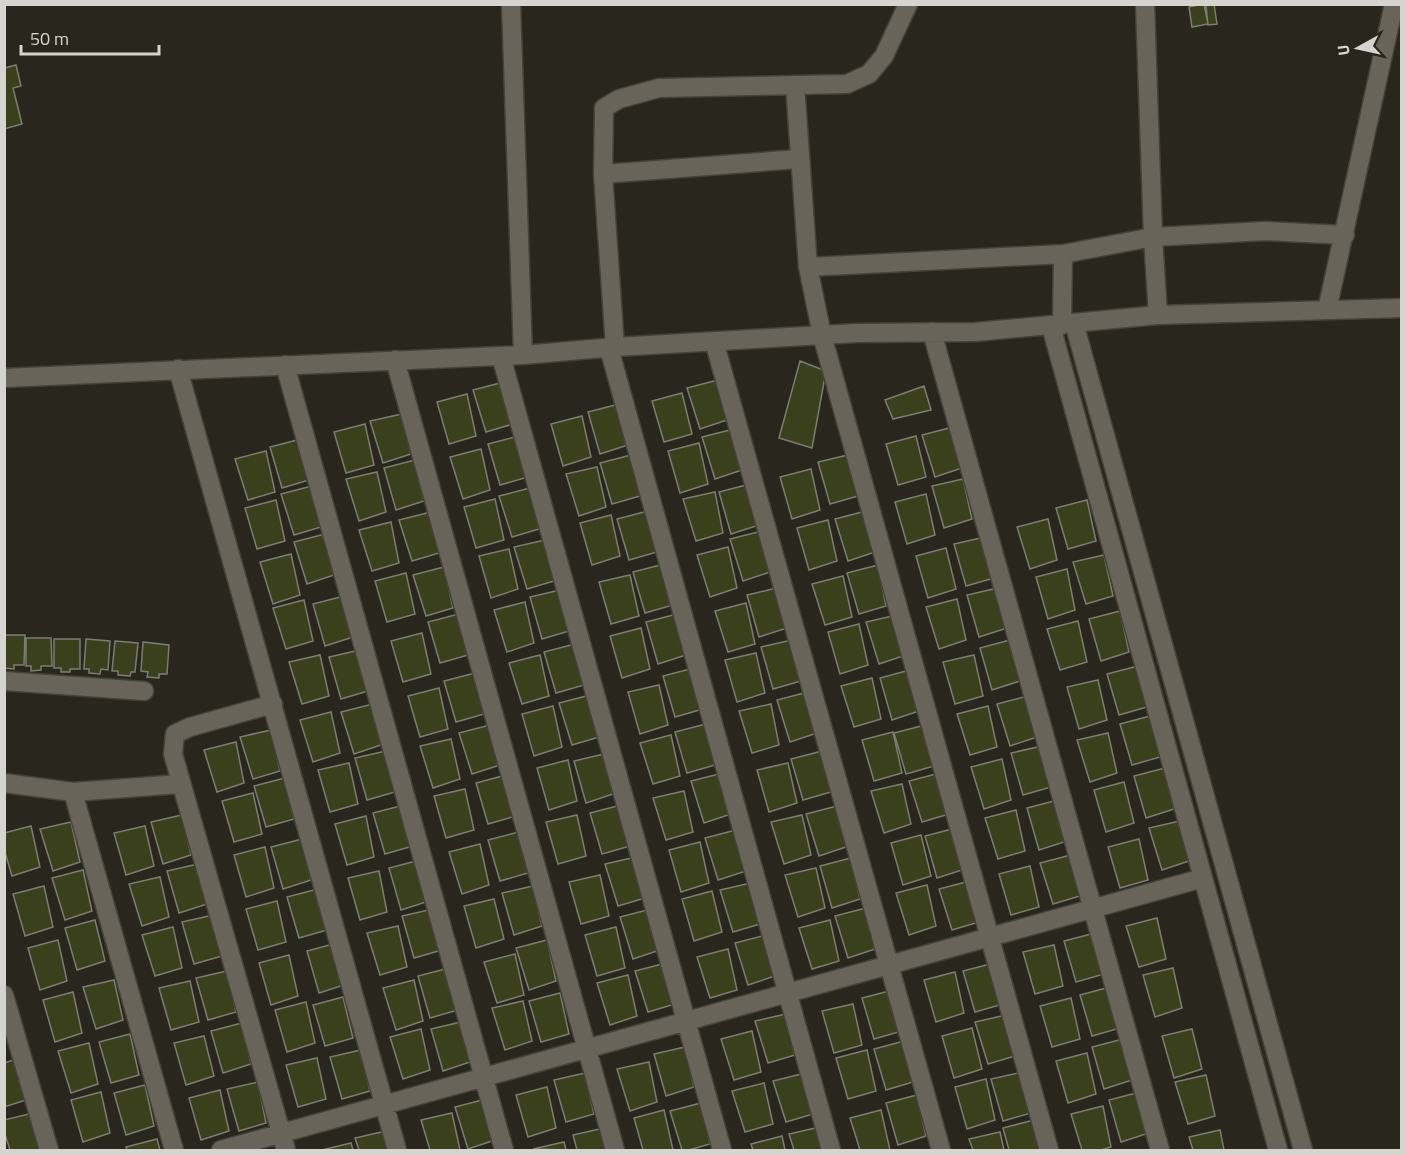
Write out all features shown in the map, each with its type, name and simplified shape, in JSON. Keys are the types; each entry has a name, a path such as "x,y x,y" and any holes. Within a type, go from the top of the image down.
{"street":[{"path":"511,4 523,355"},
{"path":"831,1150 612,347 603,174 604,108 619,99 659,88 847,84 869,74 884,56 908,4"},
{"path":"1145,4 1158,315"},
{"path":"1328,310 1394,4"},
{"path":"795,85 808,267 822,335 1049,1150"},
{"path":"603,174 799,159"},
{"path":"808,267 1063,254 1153,237 1265,231 1345,235"},
{"path":"1063,254 1062,324 1203,878 1278,1150"},
{"path":"4,378 523,355 612,347 822,335 975,332 1158,315 1401,308"},
{"path":"1062,324 1303,1150"},
{"path":"932,332 1160,1150"},
{"path":"714,341 941,1150"},
{"path":"501,356 722,1150"},
{"path":"395,360 615,1150"},
{"path":"285,365 504,1150"},
{"path":"178,369 397,1150"},
{"path":"4,681 144,691"},
{"path":"273,704 190,727 175,734 172,754 284,1142"},
{"path":"4,783 73,792 180,784"},
{"path":"73,792 174,1150"},
{"path":"221,1150 284,1142 384,1105 1203,878"},
{"path":"4,994 49,1150"}],"building":[{"path":"1204,4 1208,24 1192,27 1189,7"},
{"path":"1214,4 1217,24 1208,25 1206,5"},
{"path":"16,65 21,86 13,88 22,124 4,129 4,68"},
{"path":"800,361 826,371 812,448 779,438"},
{"path":"718,380 727,420 700,429 687,388"},
{"path":"504,382 513,424 486,432 473,390"},
{"path":"924,386 931,410 893,419 885,400"},
{"path":"682,393 692,434 664,442 652,401"},
{"path":"467,394 476,436 449,444 437,402"},
{"path":"619,404 628,445 600,454 588,412"},
{"path":"402,414 411,454 383,463 370,421"},
{"path":"582,416 591,457 563,466 551,424"},
{"path":"365,424 374,465 346,473 334,432"},
{"path":"953,427 962,468 935,477 922,435"},
{"path":"734,429 742,470 715,479 702,437"},
{"path":"519,436 528,477 500,485 488,444"},
{"path":"916,436 926,477 898,485 886,444"},
{"path":"301,439 309,480 282,488 270,447"},
{"path":"699,443 708,484 680,493 668,451"},
{"path":"481,449 490,490 463,499 450,457"},
{"path":"266,451 275,492 248,500 235,459"},
{"path":"631,455 640,496 612,504 600,463"},
{"path":"848,455 858,496 830,504 818,462"},
{"path":"415,460 424,501 396,510 384,468"},
{"path":"597,467 606,507 579,516 566,474"},
{"path":"811,469 820,510 792,519 780,477"},
{"path":"377,472 386,512 359,521 346,479"},
{"path":"963,479 972,519 944,528 932,486"},
{"path":"750,484 759,525 731,534 719,492"},
{"path":"312,486 321,527 294,535 281,494"},
{"path":"530,488 539,529 512,537 499,496"},
{"path":"715,492 723,533 696,541 683,499"},
{"path":"926,494 935,535 907,544 895,502"},
{"path":"495,499 504,540 476,548 464,507"},
{"path":"276,500 285,541 257,549 245,508"},
{"path":"1087,500 1096,541 1068,549 1056,508"},
{"path":"648,511 657,552 629,560 617,519"},
{"path":"866,511 875,552 848,561 835,519"},
{"path":"431,512 439,553 412,561 399,520"},
{"path":"611,515 620,556 592,565 580,523"},
{"path":"1048,519 1057,560 1030,569 1017,527"},
{"path":"828,520 837,561 809,570 797,528"},
{"path":"391,522 399,563 372,571 359,530"},
{"path":"762,531 770,572 743,581 730,539"},
{"path":"325,534 334,575 307,584 294,542"},
{"path":"985,537 994,578 966,586 954,544"},
{"path":"545,540 554,581 527,589 514,547"},
{"path":"728,547 737,588 710,597 697,555"},
{"path":"946,548 956,589 928,598 916,556"},
{"path":"509,549 518,589 491,598 479,556"},
{"path":"291,554 300,595 273,604 260,562"},
{"path":"1104,555 1113,596 1086,604 1073,562"},
{"path":"664,564 673,605 645,613 633,572"},
{"path":"878,565 886,606 859,614 847,573"},
{"path":"444,567 453,608 426,616 413,575"},
{"path":"1067,569 1075,610 1048,619 1036,577"},
{"path":"406,573 415,614 387,622 375,581"},
{"path":"630,575 639,616 611,624 599,582"},
{"path":"843,576 852,617 825,625 812,584"},
{"path":"777,588 787,628 759,637 747,595"},
{"path":"998,588 1007,628 979,637 967,595"},
{"path":"560,590 569,631 542,639 530,597"},
{"path":"344,596 353,637 325,646 313,604"},
{"path":"957,599 966,640 939,649 926,607"},
{"path":"304,600 313,641 286,649 273,608"},
{"path":"525,602 534,643 507,652 494,610"},
{"path":"746,603 755,644 728,652 715,611"},
{"path":"1120,611 1129,652 1101,661 1089,619"},
{"path":"459,614 468,655 440,663 428,622"},
{"path":"677,614 686,655 658,664 646,622"},
{"path":"897,615 906,655 879,664 866,622"},
{"path":"1078,621 1087,662 1060,670 1047,629"},
{"path":"859,624 868,665 840,674 828,632"},
{"path":"641,628 650,669 622,678 610,636"},
{"path":"422,633 431,674 403,682 391,641"},
{"path":"4,635 25,635 24,665 14,665 14,669 4,668"},
{"path":"26,638 51,638 52,666 41,666 41,670 31,671 31,666 26,666"},
{"path":"54,639 80,639 80,669 61,672 61,668 54,668"},
{"path":"86,639 110,641 108,670 101,669 100,674 89,673 89,669 84,669"},
{"path":"792,640 801,681 773,689 761,647"},
{"path":"1010,640 1020,681 992,690 980,648"},
{"path":"115,641 138,643 135,672 131,672 130,676 118,675 118,671 112,671"},
{"path":"143,642 169,645 167,674 159,674 159,678 147,677 148,672 141,671"},
{"path":"575,644 584,685 556,693 544,652"},
{"path":"360,650 368,691 341,699 329,657"},
{"path":"756,653 765,693 737,702 725,660"},
{"path":"320,655 329,696 302,704 289,662"},
{"path":"540,655 549,696 522,704 509,663"},
{"path":"974,655 983,696 955,704 943,662"},
{"path":"1138,666 1147,707 1119,715 1107,674"},
{"path":"694,668 703,709 675,717 663,676"},
{"path":"910,670 919,711 892,720 880,678"},
{"path":"475,673 484,714 456,722 444,681"},
{"path":"872,678 881,719 854,727 841,686"},
{"path":"1098,680 1107,720 1079,729 1067,687"},
{"path":"659,685 668,725 640,734 628,692"},
{"path":"439,688 448,729 420,737 408,696"},
{"path":"808,692 817,733 790,742 777,700"},
{"path":"590,695 599,737 572,745 559,703"},
{"path":"1028,696 1037,737 1010,746 997,704"},
{"path":"373,704 381,745 354,754 341,712"},
{"path":"771,704 779,745 752,753 739,711"},
{"path":"553,706 562,747 534,756 522,714"},
{"path":"988,706 997,747 970,755 957,714"},
{"path":"331,712 340,753 313,762 300,720"},
{"path":"1150,716 1160,757 1132,765 1120,724"},
{"path":"706,724 715,765 687,773 675,732"},
{"path":"490,725 500,765 472,774 459,733"},
{"path":"925,725 934,766 906,774 894,733"},
{"path":"271,730 280,771 253,779 240,737"},
{"path":"893,732 902,773 874,781 862,740"},
{"path":"1108,733 1117,773 1090,782 1077,740"},
{"path":"671,735 680,776 653,784 640,743"},
{"path":"451,739 460,779 433,788 420,746"},
{"path":"236,742 244,783 217,792 204,750"},
{"path":"1042,746 1051,787 1023,795 1011,753"},
{"path":"386,751 395,792 367,800 355,758"},
{"path":"822,751 831,792 803,800 791,759"},
{"path":"604,754 613,794 586,803 574,761"},
{"path":"1002,759 1011,800 984,809 971,767"},
{"path":"568,760 577,801 549,810 537,768"},
{"path":"349,763 358,804 330,812 318,770"},
{"path":"788,763 797,803 769,812 757,770"},
{"path":"1165,768 1174,809 1146,818 1134,776"},
{"path":"723,773 731,814 704,823 691,781"},
{"path":"940,773 949,814 922,822 909,781"},
{"path":"506,775 516,816 488,824 476,783"},
{"path":"285,778 294,819 266,827 254,786"},
{"path":"1124,782 1134,823 1106,832 1094,790"},
{"path":"902,784 911,824 884,833 871,791"},
{"path":"465,789 474,830 446,838 434,796"},
{"path":"684,791 693,832 666,840 653,798"},
{"path":"253,793 262,834 234,842 222,801"},
{"path":"1058,800 1067,841 1039,850 1027,808"},
{"path":"404,805 413,846 385,854 373,813"},
{"path":"621,805 630,846 602,854 590,813"},
{"path":"837,806 846,847 819,856 806,814"},
{"path":"1016,810 1025,851 998,859 985,818"},
{"path":"182,815 191,855 163,864 151,822"},
{"path":"577,815 586,856 558,864 546,822"},
{"path":"802,815 811,855 784,864 771,822"},
{"path":"366,816 374,857 347,865 335,824"},
{"path":"1180,821 1189,861 1162,870 1149,828"},
{"path":"71,822 80,862 53,871 40,829"},
{"path":"31,826 40,867 12,876 4,849 4,833"},
{"path":"145,826 154,866 126,875 114,833"},
{"path":"956,828 965,869 937,878 925,836"},
{"path":"736,830 746,871 718,880 705,838"},
{"path":"519,832 528,873 500,881 488,840"},
{"path":"921,835 931,876 903,885 891,843"},
{"path":"302,839 311,880 283,889 271,847"},
{"path":"1139,839 1148,880 1120,888 1108,847"},
{"path":"700,842 709,883 681,892 669,850"},
{"path":"480,844 489,885 462,894 449,852"},
{"path":"265,847 274,888 246,897 234,855"},
{"path":"1071,855 1080,896 1053,904 1040,863"},
{"path":"636,857 645,898 618,906 605,864"},
{"path":"851,858 860,899 832,908 820,866"},
{"path":"420,860 429,901 401,910 389,868"},
{"path":"198,864 207,904 179,913 167,871"},
{"path":"1030,866 1039,907 1011,915 999,874"},
{"path":"816,868 825,908 798,917 785,875"},
{"path":"83,870 92,911 65,920 52,878"},
{"path":"379,871 387,912 360,920 348,878"},
{"path":"600,875 609,916 581,924 569,882"},
{"path":"160,877 169,917 142,926 129,884"},
{"path":"970,881 979,922 952,930 939,889"},
{"path":"751,883 760,924 733,932 720,890"},
{"path":"927,885 936,926 909,935 896,893"},
{"path":"44,886 53,927 25,936 13,894"},
{"path":"533,886 542,926 514,935 502,893"},
{"path":"318,889 327,930 299,938 287,897"},
{"path":"712,891 722,932 694,941 682,899"},
{"path":"494,899 504,939 476,948 464,906"},
{"path":"277,901 286,942 258,950 246,909"},
{"path":"866,908 875,949 848,958 835,916"},
{"path":"433,909 442,950 414,958 402,916"},
{"path":"651,909 660,950 633,959 620,917"},
{"path":"213,915 222,956 194,964 182,922"},
{"path":"1157,918 1166,959 1139,967 1126,926"},
{"path":"95,920 105,961 77,970 65,928"},
{"path":"830,920 839,961 812,969 799,928"},
{"path":"398,926 407,967 380,975 367,933"},
{"path":"173,927 182,968 155,976 142,935"},
{"path":"616,927 625,968 597,976 585,935"},
{"path":"1095,933 1104,974 1076,982 1064,941"},
{"path":"766,935 775,976 748,985 735,943"},
{"path":"58,940 67,981 40,990 28,948"},
{"path":"547,940 556,981 529,990 516,948"},
{"path":"337,943 347,984 319,993 307,951"},
{"path":"1054,945 1063,986 1035,994 1023,952"},
{"path":"728,949 737,990 710,998 697,957"},
{"path":"515,954 524,995 497,1003 484,962"},
{"path":"289,955 298,996 271,1005 259,963"},
{"path":"666,963 675,1004 648,1012 635,971"},
{"path":"994,963 1003,1004 975,1012 963,971"},
{"path":"449,968 458,1010 430,1018 418,976"},
{"path":"1173,968 1182,1008 1155,1017 1143,975"},
{"path":"227,971 236,1012 208,1020 196,978"},
{"path":"955,972 964,1013 936,1022 924,980"},
{"path":"628,975 637,1016 610,1025 597,983"},
{"path":"114,980 123,1020 96,1029 83,987"},
{"path":"414,980 423,1021 396,1030 383,988"},
{"path":"190,981 199,1022 171,1030 159,988"},
{"path":"1110,987 1120,1028 1092,1036 1080,995"},
{"path":"893,990 902,1031 874,1039 862,998"},
{"path":"73,992 82,1033 55,1042 43,1000"},
{"path":"560,993 569,1034 541,1042 529,1001"},
{"path":"343,997 353,1038 325,1046 313,1005"},
{"path":"1071,998 1080,1039 1052,1047 1040,1006"},
{"path":"523,1001 532,1041 505,1050 492,1008"},
{"path":"306,1002 315,1043 287,1052 275,1010"},
{"path":"853,1004 862,1045 834,1053 822,1011"},
{"path":"786,1014 795,1055 768,1063 755,1021"},
{"path":"1006,1015 1015,1056 988,1064 975,1022"},
{"path":"461,1022 470,1062 443,1071 431,1029"},
{"path":"242,1023 251,1064 223,1073 211,1031"},
{"path":"972,1028 982,1069 954,1078 942,1036"},
{"path":"421,1029 430,1070 403,1079 390,1037"},
{"path":"1192,1029 1202,1069 1174,1078 1162,1036"},
{"path":"752,1031 761,1072 734,1080 721,1039"},
{"path":"130,1034 139,1075 111,1083 99,1042"},
{"path":"204,1036 214,1076 186,1085 174,1043"},
{"path":"1123,1039 1132,1080 1104,1089 1092,1047"},
{"path":"904,1041 913,1082 886,1090 874,1049"},
{"path":"89,1043 98,1084 71,1093 58,1051"},
{"path":"685,1047 694,1087 666,1096 654,1054"},
{"path":"361,1050 370,1091 342,1099 330,1057"},
{"path":"867,1050 876,1091 848,1099 836,1058"},
{"path":"1087,1053 1096,1094 1068,1103 1056,1061"},
{"path":"317,1058 326,1099 298,1107 286,1065"},
{"path":"17,1059 26,1100 4,1107 4,1063"},
{"path":"649,1062 657,1102 630,1111 617,1069"},
{"path":"1022,1072 1031,1113 1003,1121 991,1079"},
{"path":"585,1073 594,1114 566,1122 554,1080"},
{"path":"805,1073 813,1114 786,1122 773,1081"},
{"path":"1206,1075 1215,1116 1188,1124 1175,1082"},
{"path":"986,1079 995,1120 967,1129 955,1087"},
{"path":"258,1082 266,1123 239,1131 227,1089"},
{"path":"764,1083 773,1124 745,1132 732,1091"},
{"path":"145,1085 154,1126 126,1135 114,1093"},
{"path":"547,1087 556,1128 528,1137 516,1095"},
{"path":"220,1090 229,1131 201,1140 189,1098"},
{"path":"101,1092 110,1133 83,1142 71,1100"},
{"path":"1140,1092 1149,1133 1121,1142 1109,1100"},
{"path":"917,1095 926,1136 898,1145 886,1103"},
{"path":"486,1099 495,1140 468,1149 455,1107"},
{"path":"701,1103 710,1144 682,1150 670,1111"},
{"path":"1103,1106 1111,1147 1101,1150 1082,1150 1071,1114"},
{"path":"664,1110 673,1150 643,1150 634,1118"},
{"path":"881,1110 890,1150 860,1150 850,1118"},
{"path":"33,1113 41,1150 10,1150 4,1131 4,1120"},
{"path":"452,1113 460,1150 430,1150 421,1120"},
{"path":"1034,1120 1040,1150 1009,1150 1003,1128"},
{"path":"820,1127 825,1150 794,1150 789,1134"},
{"path":"604,1128 609,1150 577,1150 573,1135"},
{"path":"1220,1130 1224,1150 1193,1150 1189,1137"},
{"path":"386,1131 390,1150 359,1150 355,1138"},
{"path":"1000,1132 1004,1150 973,1150 969,1139"},
{"path":"782,1136 785,1150 753,1150 751,1144"},
{"path":"157,1139 160,1150 127,1150 126,1147"},
{"path":"564,1142 566,1150 533,1149"},
{"path":"351,1143 353,1150 322,1150"}]}
